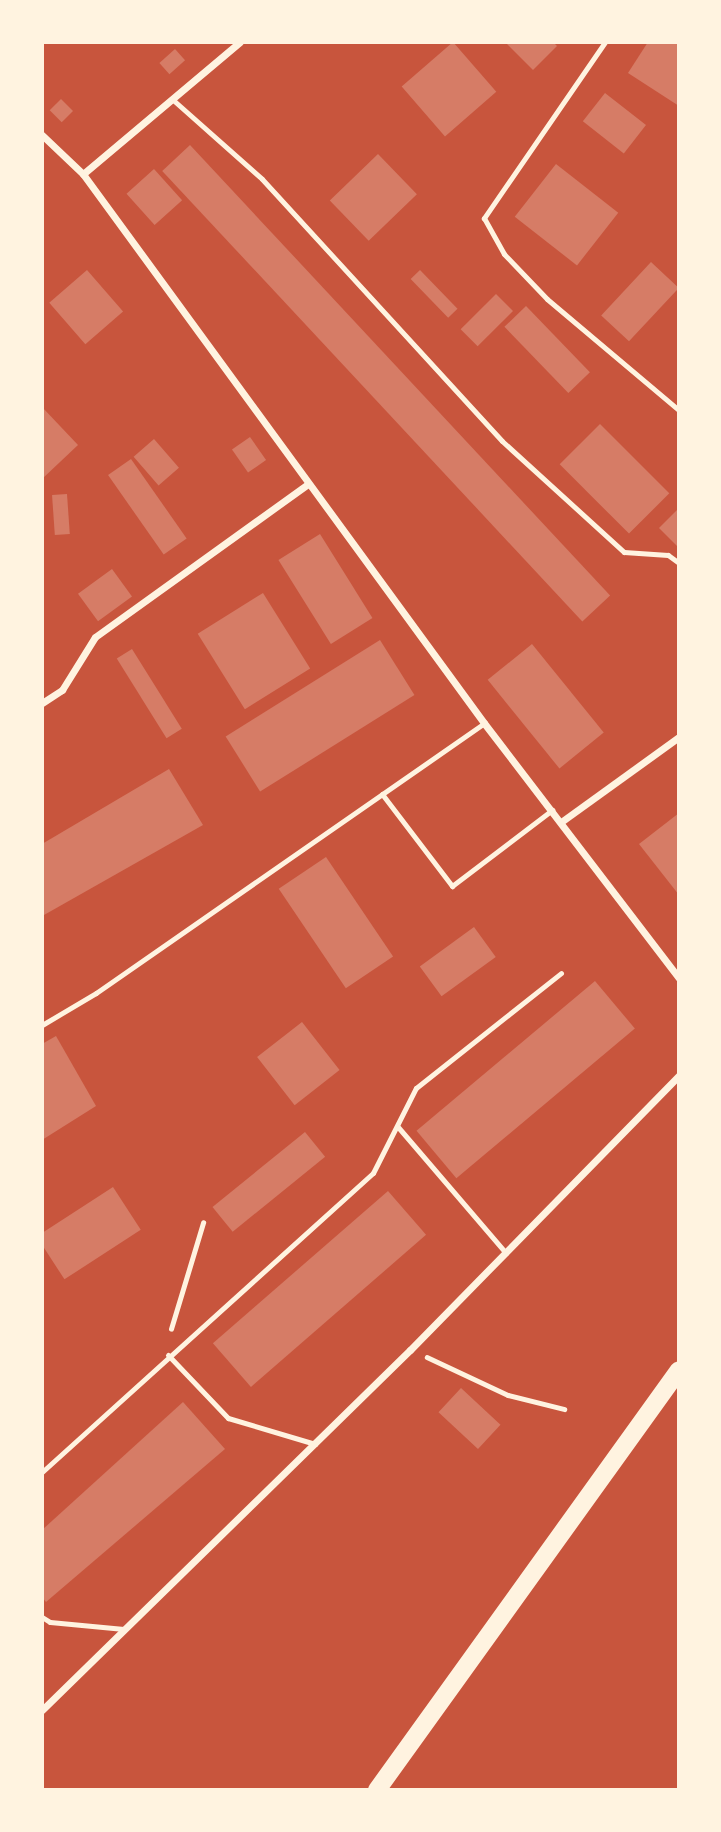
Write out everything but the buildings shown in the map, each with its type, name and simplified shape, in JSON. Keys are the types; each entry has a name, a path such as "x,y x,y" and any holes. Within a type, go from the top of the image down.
{"main road":[{"path":"377,1790 679,1370"}],"street":[{"path":"83,174 240,42"},
{"path":"42,135 83,174 485,723 676,969 679,978"},
{"path":"42,703 62,690 95,637 308,484"},
{"path":"561,822 679,737"},
{"path":"42,1710 128,1630 410,1350 679,1075"}],"lane":[{"path":"605,42 484,218 503,254 547,299 679,410"},
{"path":"172,100 262,179 502,441 624,552 668,555 679,563"},
{"path":"42,1025 96,993 485,723"},
{"path":"382,794 452,886 552,810"},
{"path":"42,1472 168,1354 373,1173 416,1088 561,973"},
{"path":"398,1127 506,1254"},
{"path":"168,1354 229,1418 315,1444"},
{"path":"42,1617 50,1622 128,1630"}],"path":[{"path":"168,1354 172,1314 203,1223"},
{"path":"410,1350 508,1395 564,1409"}]}
